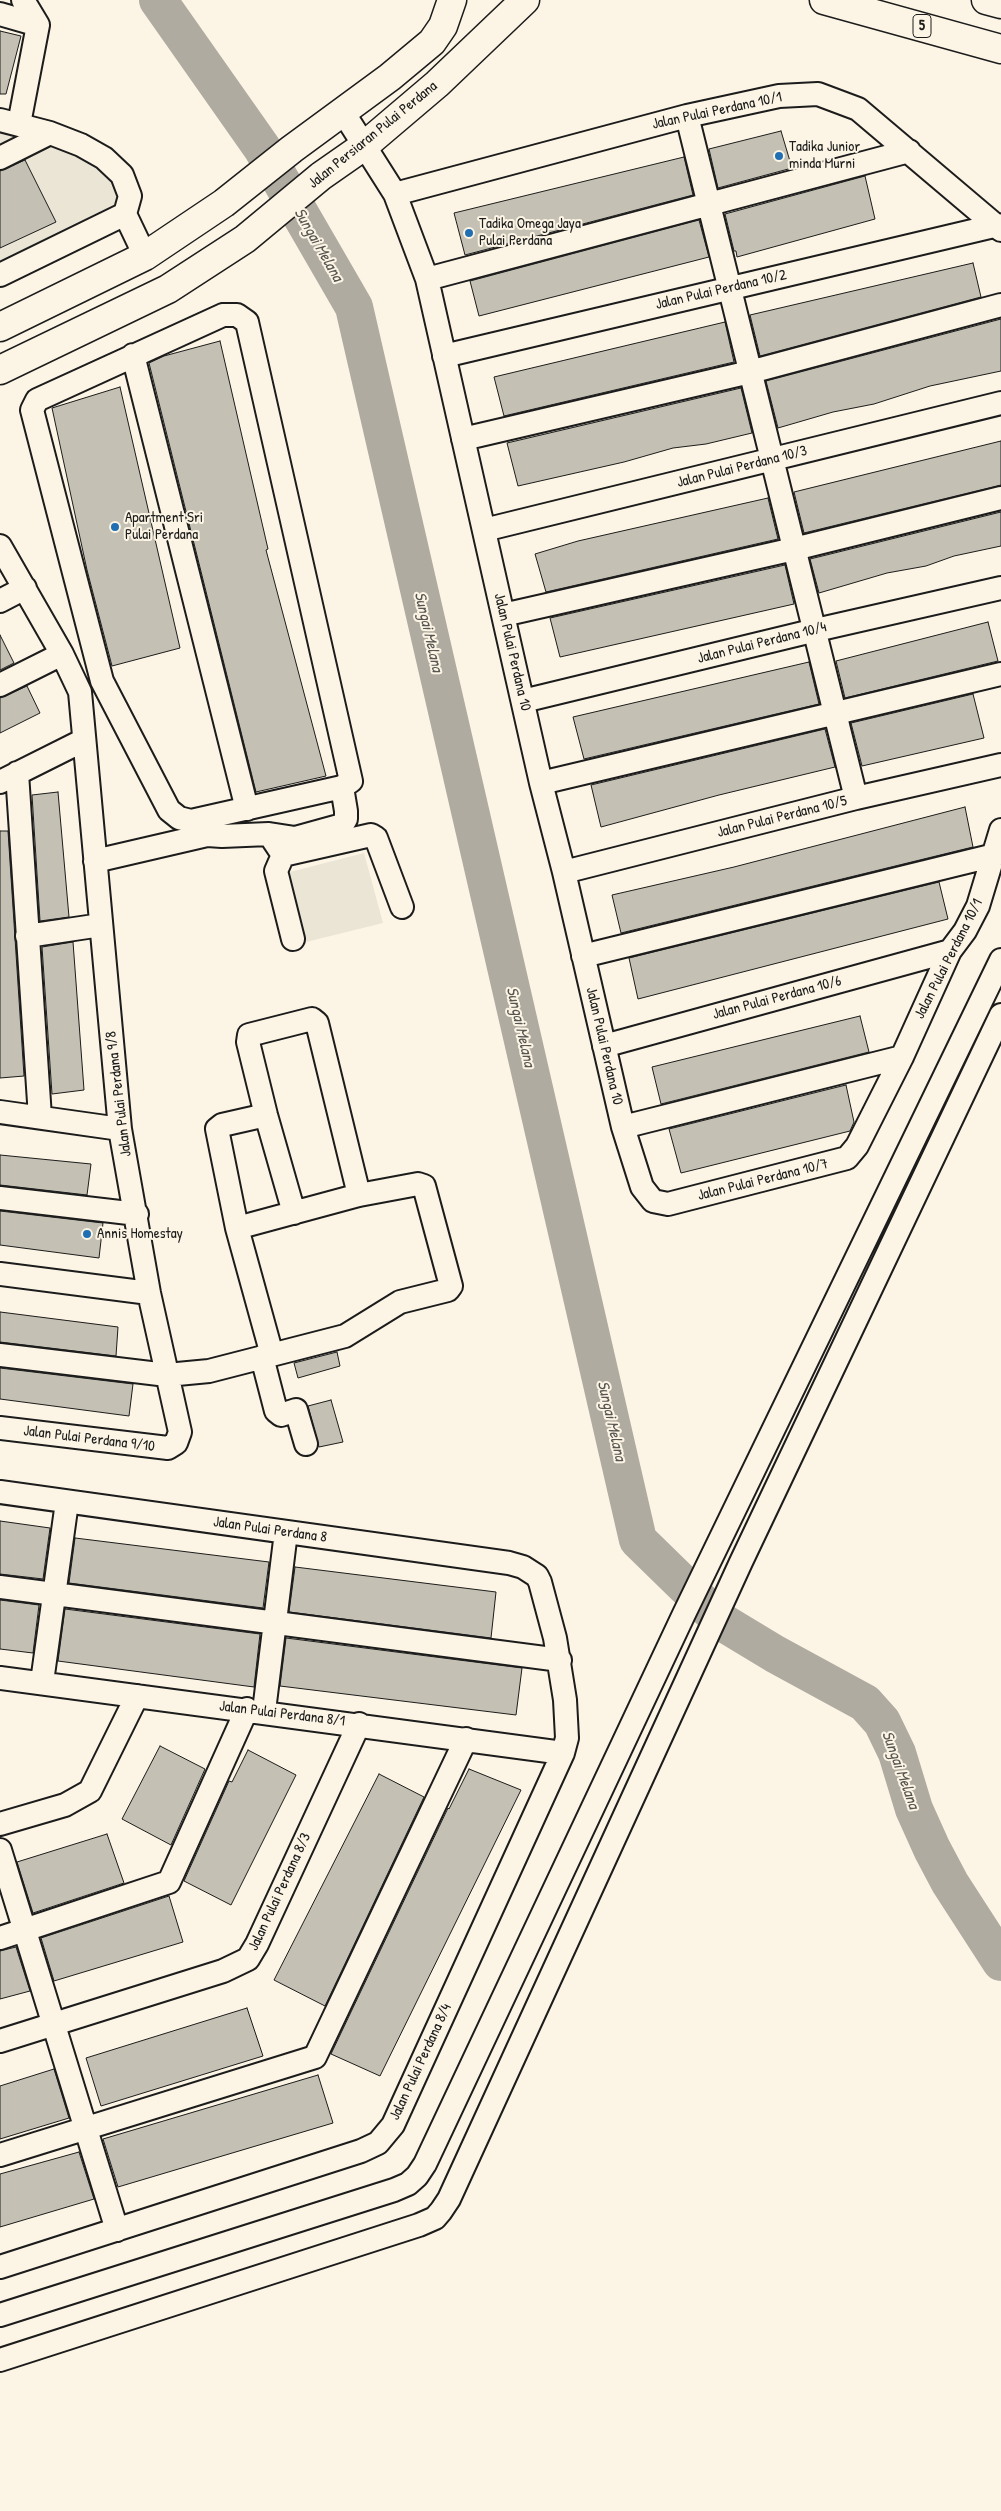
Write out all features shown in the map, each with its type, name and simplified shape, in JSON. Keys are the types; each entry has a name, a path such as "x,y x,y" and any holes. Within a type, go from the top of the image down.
{"main road":[{"path":"0,328 145,256 224,203 432,42 443,26 452,0"},
{"name":"Jalan Persiaran Pulai Perdana","path":"0,370 168,289 245,239 321,176 364,146 437,84 525,0"},
{"path":"986,0 1001,4"},
{"name":"5","path":"831,1 1001,49"}],"street":[{"path":"23,0 38,25 9,122 50,133 81,145 104,158 122,175 130,196 125,214 145,256"},
{"path":"0,14 38,25"},
{"name":"Jalan Pulai Perdana 10/1","path":"394,194 687,116 779,96 818,94 858,109 999,228"},
{"name":"Jalan Pulai Perdana 10","path":"343,112 394,194 426,279 541,783 564,872 623,1127 642,1187 653,1201"},
{"path":"687,116 794,549 816,630 856,798"},
{"path":"0,158 50,133"},
{"path":"426,279 909,151"},
{"path":"0,275 125,214"},
{"name":"Jalan Pulai Perdana 10/2","path":"444,356 730,288 999,228"},
{"path":"463,439 750,372 1001,305"},
{"path":"95,860 199,828 247,809 342,787 351,780 246,322 237,315 223,315 36,400 32,410 102,681 169,810 179,818 199,828 222,836 269,834 294,838 342,825 346,819 346,811 342,787"},
{"path":"133,355 247,809"},
{"name":"Jalan Pulai Perdana 10/3","path":"484,530 1001,403"},
{"path":"503,615 794,549 1001,498"},
{"path":"0,546 62,654 80,692 102,681"},
{"path":"0,601 25,588"},
{"name":"Jalan Pulai Perdana 10/4","path":"523,701 816,630 1001,588"},
{"path":"0,685 62,654"},
{"path":"541,783 1001,674"},
{"name":"Jalan Pulai Perdana 9/8","path":"80,692 120,1129 137,1214 149,1293 180,1432 176,1443"},
{"path":"40,1118 27,936 9,778 84,740"},
{"name":"Jalan Pulai Perdana 10/5","path":"564,872 856,798 1001,765"},
{"name":"Jalan Pulai Perdana 10/1","path":"861,1137 902,1057 950,951 965,931 978,906 1001,830"},
{"path":"269,834 283,855"},
{"path":"283,855 371,835 376,838 402,907"},
{"path":"283,855 276,871 293,939"},
{"path":"583,956 995,855"},
{"path":"27,936 101,925"},
{"name":"Jalan Pulai Perdana 10/6","path":"604,1046 950,951"},
{"path":"0,2315 394,2190 408,2184 417,2176 425,2164 684,1614 1001,960"},
{"path":"0,2360 419,2225 435,2218 441,2211 449,2199 741,1562 1001,1015"},
{"path":"294,1213 266,1115 248,1042 249,1035 312,1019 316,1023 359,1195"},
{"path":"623,1127 902,1057"},
{"path":"0,1112 120,1129"},
{"path":"266,1115 222,1125 217,1129 237,1228 267,1356 276,1412 281,1415 296,1410 306,1444"},
{"name":"Jalan Pulai Perdana 10/7","path":"653,1201 668,1204 837,1162 847,1158 861,1137"},
{"path":"0,1354 168,1375 208,1371 346,1336 400,1302 448,1290 451,1286 424,1186 418,1184 359,1195 237,1228"},
{"path":"0,1198 137,1214"},
{"path":"0,1274 149,1293"},
{"name":"Jalan Pulai Perdana 9/10","path":"0,1428 168,1448 176,1443"},
{"name":"Jalan Pulai Perdana 8","path":"0,1492 509,1563 524,1567 537,1576"},
{"path":"42,1682 67,1502"},
{"path":"0,1938 169,1882 256,1710 275,1622 286,1532"},
{"name":"Jalan Pulai Perdana 8/4","path":"0,2267 352,2154 378,2142 393,2125 563,1753 567,1738 560,1660 537,1576"},
{"path":"0,1587 560,1660"},
{"name":"Jalan Pulai Perdana 8/1","path":"0,1678 256,1710 563,1753"},
{"path":"0,1824 64,1806 90,1791 137,1696"},
{"name":"Jalan Pulai Perdana 8/3","path":"0,2041 223,1971 248,1959 359,1724"},
{"path":"0,2154 315,2057 466,1738"},
{"path":"0,1850 26,1929 117,2230"}],"shaded area":[{"path":"0,127 101,163 115,180 134,216 0,283"},
{"path":"364,853 383,923 302,943 286,873"}],"building":[{"path":"0,31 21,36 6,94 0,94"},
{"path":"781,131 792,168 718,188 709,149"},
{"path":"684,157 693,195 465,255 454,213"},
{"path":"25,160 56,222 0,248 0,171"},
{"path":"865,176 875,219 737,257 725,214"},
{"path":"699,220 709,257 479,316 470,281"},
{"path":"973,263 981,297 760,356 750,315"},
{"path":"1001,319 1001,371 930,386 874,404 833,412 778,428 766,381"},
{"path":"725,322 734,362 504,416 494,377"},
{"path":"220,341 268,549 266,550 326,776 256,792 149,363 164,356"},
{"name":"Apartment Sri Pulai Perdana","path":"120,387 180,648 112,666 87,570 52,408"},
{"path":"741,388 752,433 706,444 673,448 624,462 518,486 507,443"},
{"path":"1001,441 1001,485 804,533 794,492"},
{"path":"768,498 778,539 546,592 535,554 578,541"},
{"path":"1001,512 1001,546 954,556 926,566 887,573 819,593 810,559"},
{"path":"785,565 794,604 560,657 550,618"},
{"path":"988,622 998,661 845,698 836,661"},
{"path":"0,635 14,663 0,670"},
{"path":"809,662 819,704 584,759 573,717"},
{"path":"27,686 40,713 0,733 0,698"},
{"path":"973,694 984,738 862,766 851,723"},
{"path":"825,729 835,767 719,795 601,827 591,785"},
{"path":"58,792 69,917 40,921 32,795"},
{"path":"965,807 973,847 621,933 612,895 734,867"},
{"path":"0,831 8,831 24,1076 0,1078"},
{"path":"939,882 948,919 638,999 629,958"},
{"path":"73,942 84,1090 52,1094 42,947"},
{"path":"860,1016 869,1052 661,1104 652,1067"},
{"path":"846,1085 854,1122 850,1131 681,1173 669,1129"},
{"path":"0,1155 91,1164 87,1195 0,1185"},
{"path":"0,1211 103,1223 99,1258 0,1245"},
{"path":"0,1312 118,1327 116,1356 0,1342"},
{"path":"337,1352 340,1366 298,1378 294,1363"},
{"path":"0,1368 133,1384 129,1416 0,1399"},
{"path":"331,1400 343,1442 319,1447 308,1406"},
{"path":"0,1521 50,1528 43,1579 0,1574"},
{"path":"75,1538 269,1562 263,1608 69,1583"},
{"path":"295,1567 496,1592 491,1638 289,1612"},
{"path":"0,1600 39,1605 33,1653 0,1649"},
{"path":"65,1609 260,1634 254,1687 58,1661"},
{"path":"286,1638 522,1668 516,1715 280,1686"},
{"path":"160,1746 205,1769 171,1845 122,1819"},
{"path":"248,1750 296,1775 231,1905 184,1881 229,1781 232,1782"},
{"path":"469,1769 521,1790 380,2076 331,2054 448,1808"},
{"path":"379,1774 424,1797 325,2006 274,1980"},
{"path":"107,1834 124,1883 33,1913 17,1862"},
{"path":"169,1896 183,1942 54,1981 41,1938"},
{"path":"16,1947 30,1991 0,1999 0,1951"},
{"path":"247,2008 263,2056 101,2106 86,2058"},
{"path":"54,2069 69,2118 0,2139 0,2086"},
{"path":"318,2075 333,2123 118,2187 103,2139"},
{"path":"79,2152 94,2199 0,2227 0,2174"}],"waterway":[{"name":"Sungai Melana","path":"158,0 262,148 354,307 638,1540 722,1622 775,1654 865,1703 882,1722 897,1753 914,1809 932,1849 950,1883 1001,1962"}],"place":[{"name":"Tadika Junior minda Murni","path":"779,156"},
{"name":"Tadika Omega Jaya Pulai Perdana","path":"469,233"},
{"name":"Apartment Sri Pulai Perdana","path":"115,527"},
{"name":"Annis Homestay","path":"87,1234"}]}
